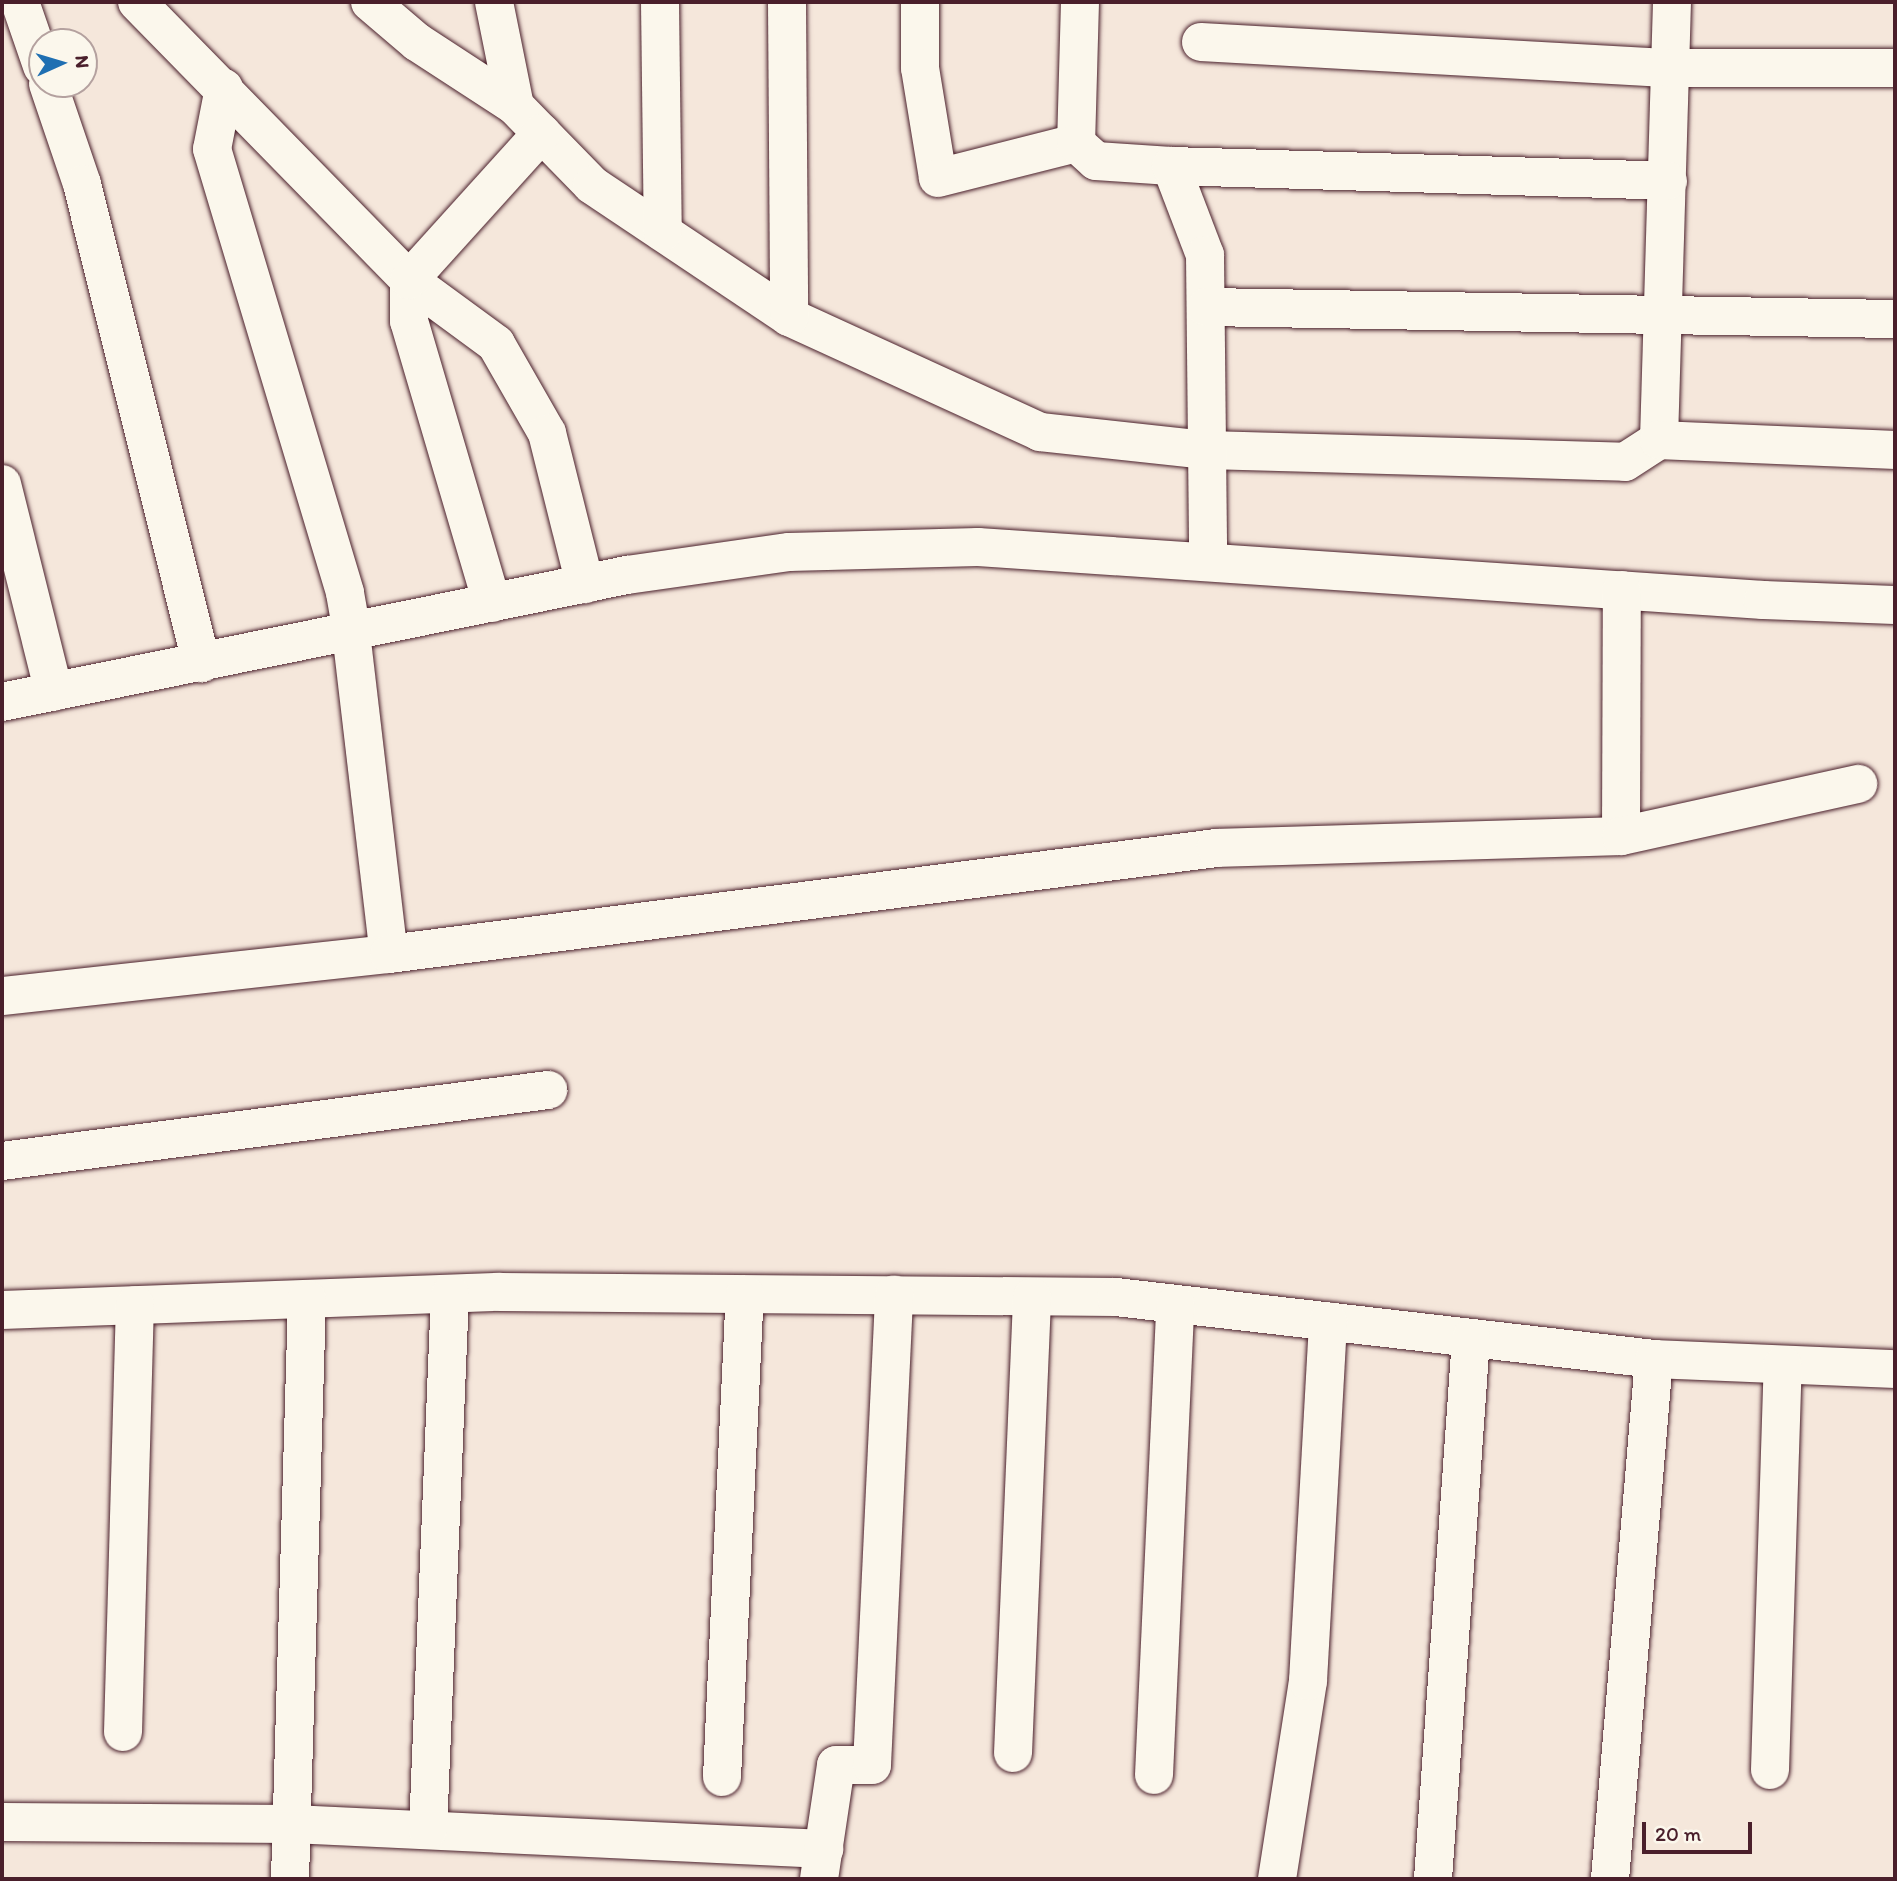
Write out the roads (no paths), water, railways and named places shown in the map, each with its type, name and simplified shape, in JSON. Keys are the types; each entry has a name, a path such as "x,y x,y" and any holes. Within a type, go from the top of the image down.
{"street":[{"path":"20,2 29,28"},
{"path":"137,2 409,280 496,344 547,433 585,584"},
{"path":"370,2 417,42 515,106 592,185 789,317 1040,432 1207,450 1625,462 1659,440 1895,450"},
{"path":"494,2 515,106"},
{"path":"660,2 663,232"},
{"path":"787,2 789,317"},
{"path":"920,2 920,68 938,178 1076,142"},
{"path":"1080,2 1076,142 1096,161 1171,166 1668,181"},
{"path":"1659,440 1666,312 1672,2"},
{"path":"1201,42 1670,68 1895,68"},
{"path":"224,89 212,149 345,593 351,628 357,631"},
{"path":"53,98 82,184 201,663"},
{"path":"492,603 409,321 409,280 541,133"},
{"path":"1171,166 1205,255 1208,562"},
{"path":"1206,307 1666,312 1895,319"},
{"path":"2,484 54,692"},
{"path":"2,702 585,584 789,552 978,547 1622,590 1895,605"},
{"path":"1621,836 1622,590"},
{"path":"357,631 352,641 389,954"},
{"path":"2,996 389,954 1216,848 1621,836 1858,784"},
{"path":"2,1161 548,1090"},
{"path":"428,1830 450,1294"},
{"path":"2,1310 450,1294 1116,1297 1654,1360 1895,1370"},
{"path":"722,1777 746,1294"},
{"path":"2,1822 292,1824 428,1830 822,1864 836,1765 872,1765 894,1295"},
{"path":"1013,1753 1032,1297"},
{"path":"290,1879 307,1299"},
{"path":"1154,1775 1175,1304"},
{"path":"123,1732 135,1305"},
{"path":"1277,1879 1308,1681 1328,1322"},
{"path":"1433,1879 1471,1338"},
{"path":"1610,1879 1654,1360"},
{"path":"1770,1770 1783,1365"}]}
